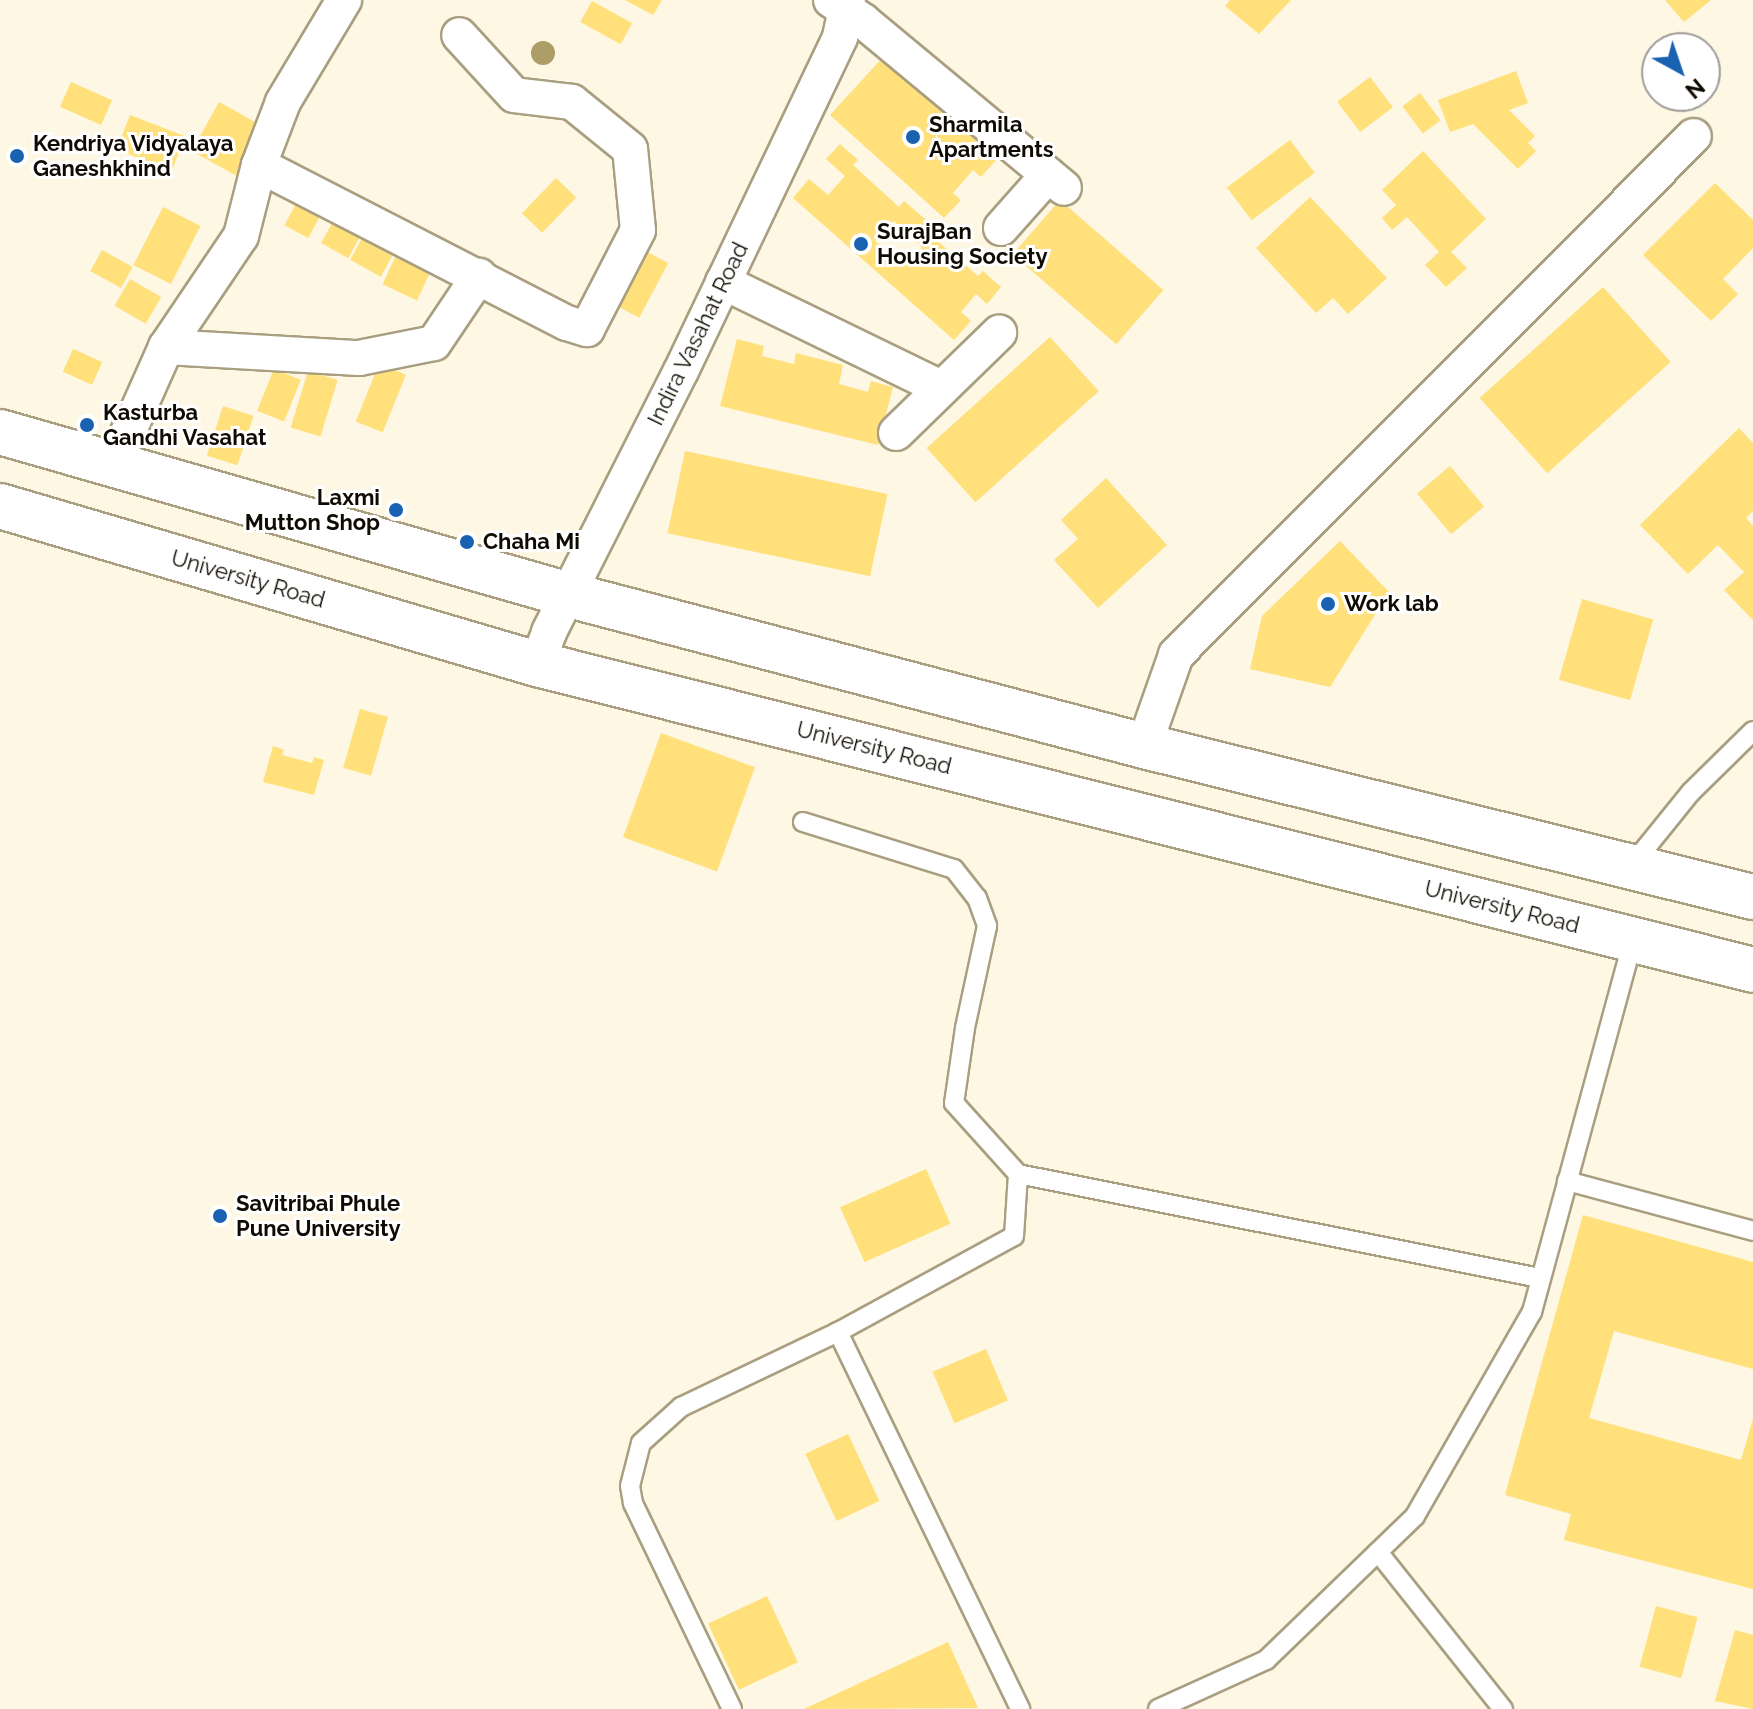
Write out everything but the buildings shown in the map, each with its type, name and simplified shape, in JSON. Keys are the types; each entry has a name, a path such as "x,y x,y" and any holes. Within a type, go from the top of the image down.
{"main road":[{"path":"0,432 569,595 1144,746 1753,897"},
{"name":"University Road","path":"0,506 537,664 1753,970"}],"street":[{"path":"114,464 166,347 241,236 259,165 283,102 344,0"},
{"path":"842,3 1056,181 1001,228"},
{"name":"Indira Vasahat Road","path":"537,664 840,37 842,3"},
{"path":"259,165 567,323 587,329 638,230 630,149 572,102 514,95 459,35"},
{"path":"1144,746 1176,655 1694,136"},
{"path":"166,347 359,358 434,343 479,276"},
{"path":"723,282 941,388"},
{"path":"896,433 999,333"}],"lane":[{"path":"1632,866 1691,792 1753,731"},
{"path":"803,822 954,869 977,898 987,926 954,1103 1018,1174 1540,1278"},
{"path":"1166,1707 1266,1660 1415,1516 1532,1312 1633,940"},
{"path":"732,1709 633,1503 630,1486 641,1443 681,1407 838,1332 1014,1236 1018,1174"},
{"path":"1567,1181 1753,1231"},
{"path":"838,1332 1020,1709"},
{"path":"1378,1552 1503,1709"}],"place":[{"name":"Sharmila Apartments","path":"913,137"},
{"name":"Kendriya Vidyalaya Ganeshkhind","path":"17,156"},
{"name":"SurajBan Housing Society","path":"861,244"},
{"name":"Kasturba Gandhi Vasahat","path":"87,425"},
{"name":"Laxmi Mutton Shop","path":"396,510"},
{"name":"Chaha Mi","path":"467,542"},
{"name":"Work lab","path":"1328,604"},
{"name":"Savitribai Phule Pune University","path":"220,1216"}]}
